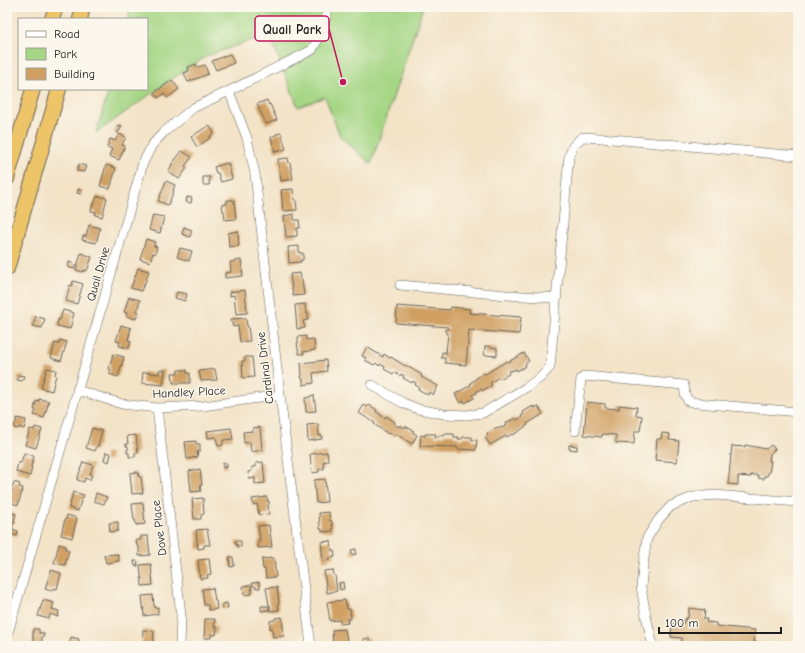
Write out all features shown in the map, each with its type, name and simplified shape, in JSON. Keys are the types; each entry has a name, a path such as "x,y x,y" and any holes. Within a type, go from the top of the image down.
{"highway":[{"path":"52,18 56,7"},
{"path":"80,18 83,7"},
{"path":"7,179 33,90"},
{"path":"7,269 59,90"}],"street":[{"name":"Quail Drive","path":"7,636 143,163 152,145 163,133 193,108 312,50 323,30 328,7"},
{"name":"Cardinal Drive","path":"228,92 247,138 255,174 280,396 311,646"},
{"path":"372,385 403,403 418,409 444,414 466,415 483,413 527,387 540,378 550,367 569,156 573,146 582,137 798,156"},
{"path":"400,285 506,295 557,298"},
{"path":"575,430 581,379 585,376 684,385 685,394 688,401 697,403 798,412"},
{"name":"Handley Place","path":"77,390 122,404 157,408 203,406 280,396"},
{"name":"Dove Place","path":"157,408 181,615 180,646"},
{"path":"653,646 641,587 643,566 647,538 659,519 672,506 693,497 715,495 798,502"}],"green space":[{"path":"131,7 423,7 371,164 340,136 325,97 298,107 269,34 207,56 96,133 109,90 148,90 148,18 128,18"}],"building":[{"path":"230,54 234,63 216,70 212,61"},
{"path":"196,64 197,67 205,65 208,74 188,82 184,73 189,71 188,67"},
{"path":"172,80 179,89 167,98 164,94 158,98 154,93"},
{"path":"267,100 277,120 266,124 257,104"},
{"path":"118,125 122,126 118,133 115,131"},
{"path":"209,125 214,133 210,136 210,138 197,147 191,137"},
{"path":"281,133 286,149 275,152 271,137"},
{"path":"119,134 126,137 122,145 125,146 119,160 109,156 112,149 107,147 110,139 115,141"},
{"path":"182,151 192,157 185,166 187,168 179,179 168,171"},
{"path":"288,158 293,179 281,181 278,159"},
{"path":"228,163 232,179 221,182 214,167"},
{"path":"79,164 86,166 84,172 77,171"},
{"path":"106,165 116,168 110,189 100,186"},
{"path":"203,177 210,177 209,185 203,185"},
{"path":"166,181 175,185 168,205 158,201"},
{"path":"78,189 82,190 81,194 77,193"},
{"path":"293,189 297,210 283,211 281,190"},
{"path":"97,196 107,198 102,217 95,215 96,212 91,211"},
{"path":"187,197 192,198 191,203 186,202"},
{"path":"227,200 234,200 236,219 225,220 222,205 227,204"},
{"path":"294,214 294,220 299,220 300,228 297,228 297,236 286,237 284,216"},
{"path":"153,215 164,217 160,233 149,230"},
{"path":"89,225 100,228 96,243 82,240 83,236 86,236"},
{"path":"184,227 192,230 190,237 182,234"},
{"path":"238,231 239,246 229,247 228,233"},
{"path":"146,239 155,242 154,246 157,247 150,262 140,259"},
{"path":"299,246 299,253 303,253 303,260 300,260 301,262 289,263 288,247"},
{"path":"180,248 192,251 189,261 177,257"},
{"path":"81,253 92,257 87,271 84,270 83,272 76,270"},
{"path":"241,260 243,276 225,278 225,273 231,272 230,262"},
{"path":"69,262 76,264 74,269 68,267"},
{"path":"138,268 149,271 141,291 131,288"},
{"path":"300,273 304,295 293,296 290,274"},
{"path":"73,281 83,284 77,304 66,301 70,285 72,286"},
{"path":"245,290 247,313 236,314 234,295 230,296 230,292"},
{"path":"177,292 187,294 185,301 175,298"},
{"path":"129,297 140,300 137,312 139,312 136,319 126,316 127,313 124,312"},
{"path":"305,304 306,313 308,313 308,320 303,321 305,328 297,329 295,305"},
{"path":"397,306 450,310 451,307 470,309 469,313 521,317 519,334 469,330 466,365 445,363 445,358 441,358 442,352 446,353 448,333 445,332 445,329 448,330 448,327 396,323"},
{"path":"63,310 74,313 70,329 57,326 58,319 60,320"},
{"path":"36,316 45,319 42,328 33,326"},
{"path":"246,318 250,341 240,342 238,326 233,327 231,319"},
{"path":"121,325 131,328 128,340 131,341 129,348 119,346 120,342 116,341"},
{"path":"306,336 306,340 314,339 315,350 303,352 304,354 299,354 297,343 298,337"},
{"path":"60,340 67,342 61,361 51,358 55,343 59,344"},
{"path":"485,346 497,348 497,356 484,355"},
{"path":"367,347 383,357 384,354 390,358 391,357 422,375 421,377 438,386 433,395 429,392 428,395 418,389 419,387 415,385 416,383 413,381 412,383 403,378 404,376 401,374 400,376 394,372 393,374 384,369 385,367 380,364 379,366 376,363 374,365 365,360 366,358 362,356"},
{"path":"524,353 529,361 525,364 526,366 517,371 516,369 511,370 508,372 509,374 500,379 499,377 490,383 492,385 482,391 481,389 472,395 474,398 465,403 464,401 460,403 455,394 471,385 470,383 484,373 485,374"},
{"path":"113,354 124,357 118,377 109,374"},
{"path":"245,357 252,357 254,377 243,378 242,361 245,361"},
{"path":"326,360 327,371 313,373 314,383 303,385 301,363"},
{"path":"47,368 56,370 52,391 41,388"},
{"path":"215,369 217,380 201,381 199,371"},
{"path":"159,370 165,370 163,385 142,383 143,372 159,374"},
{"path":"178,370 187,370 187,373 190,373 190,383 173,383 172,373 178,373"},
{"path":"19,375 24,376 22,381 17,380"},
{"path":"314,395 316,411 306,412 305,398"},
{"path":"39,399 49,401 44,418 34,415 36,410 34,409 36,401 38,402"},
{"path":"587,402 605,404 605,408 619,409 619,405 637,407 636,415 642,416 640,431 635,431 634,444 616,443 616,435 602,434 602,437 584,435"},
{"path":"364,405 367,407 369,405 377,410 376,412 385,418 386,416 395,422 394,424 399,427 400,425 404,428 405,426 414,431 413,433 417,435 412,444 396,434 395,436 389,433 388,434 374,424 375,423 359,413"},
{"path":"533,406 535,408 538,406 543,414 513,435 506,436 490,445 485,437 488,435 487,433 497,427 498,429 501,427 502,428 507,425 506,423 515,418 517,420 522,417 521,416 524,414 523,412"},
{"path":"17,418 26,420 24,429 19,427 18,429 14,428"},
{"path":"318,424 319,436 321,435 322,439 308,441 307,425"},
{"path":"35,427 42,429 36,448 25,445 30,429 34,430"},
{"path":"260,427 262,450 251,452 250,442 244,443 243,432 253,431 253,428"},
{"path":"92,428 102,431 95,451 86,448"},
{"path":"231,428 233,439 223,440 223,445 218,446 216,437 208,438 207,431"},
{"path":"662,433 670,434 669,440 679,441 677,462 655,460 657,439 661,439"},
{"path":"425,434 436,434 435,437 439,437 439,435 444,436 444,434 454,434 454,437 459,437 458,439 462,439 463,437 472,437 472,440 477,440 476,450 457,449 457,447 420,446 421,435 425,436"},
{"path":"136,435 138,453 135,453 135,457 129,457 129,453 127,453 128,446 126,446 126,444 128,444 127,436"},
{"path":"196,441 196,444 200,444 200,451 197,452 198,457 187,459 185,442"},
{"path":"569,445 577,446 577,450 569,449"},
{"path":"745,445 766,449 771,445 775,449 770,454 769,461 771,461 769,473 767,476 764,476 764,479 758,478 758,475 751,475 751,477 738,476 738,485 728,484 732,446 745,447"},
{"path":"106,452 111,454 109,462 104,460"},
{"path":"327,452 328,461 323,462 324,469 319,469 319,472 312,473 310,454"},
{"path":"24,453 34,456 30,476 16,472 18,463 21,463"},
{"path":"83,462 93,465 90,480 85,478 84,482 77,480"},
{"path":"263,462 265,483 255,484 255,478 249,479 248,472 252,471 252,467 256,467 256,463"},
{"path":"223,463 227,463 227,467 223,468"},
{"path":"200,469 202,485 200,485 201,491 191,492 189,471"},
{"path":"138,472 139,477 141,477 143,493 132,494 130,473"},
{"path":"325,479 327,502 316,503 314,480"},
{"path":"14,482 20,484 19,487 23,488 18,505 8,502"},
{"path":"73,492 84,495 78,511 69,508"},
{"path":"96,493 107,497 104,504 94,501"},
{"path":"267,497 268,502 269,501 269,514 259,515 257,504 253,505 252,499"},
{"path":"203,498 204,514 201,515 201,519 194,519 192,499"},
{"path":"143,503 145,524 136,525 132,504"},
{"path":"7,512 16,514 14,520 15,523 13,523 12,529 18,531 17,536 7,533"},
{"path":"329,512 333,531 322,532 322,529 320,529 319,513"},
{"path":"67,515 77,518 72,538 61,535"},
{"path":"118,522 118,531 110,532 109,523"},
{"path":"269,525 272,547 258,548 258,541 260,540 258,526"},
{"path":"207,529 210,545 204,545 204,548 198,549 196,530"},
{"path":"141,536 148,536 150,555 139,556 139,546 137,546 136,540 141,540"},
{"path":"235,541 241,541 241,547 238,548"},
{"path":"331,541 332,551 334,550 335,557 329,558 330,560 323,561 321,542"},
{"path":"59,544 66,546 65,549 69,550 65,565 54,563"},
{"path":"356,549 356,554 352,555 351,550"},
{"path":"118,554 119,561 106,563 104,555"},
{"path":"229,557 233,557 234,566 230,567"},
{"path":"274,558 276,577 266,578 262,559"},
{"path":"209,559 211,574 207,575 208,578 200,579 198,560"},
{"path":"134,561 137,561 138,566 135,566"},
{"path":"151,564 153,585 142,586 140,565"},
{"path":"51,570 61,573 57,589 53,588 52,591 45,589"},
{"path":"333,570 337,591 327,593 324,571"},
{"path":"259,582 260,588 253,586 252,583"},
{"path":"343,582 344,589 340,590 339,583"},
{"path":"251,585 252,594 244,595 243,586"},
{"path":"277,587 279,610 270,611 266,588"},
{"path":"213,588 217,609 209,610 208,605 204,605 202,589"},
{"path":"153,595 154,606 155,608 158,607 158,614 144,616 142,596"},
{"path":"43,600 54,603 52,609 59,611 58,617 50,614 49,619 38,616"},
{"path":"345,600 347,609 350,609 351,619 347,619 348,623 340,624 340,620 330,621 327,602"},
{"path":"227,603 228,608 222,609 222,604"},
{"path":"261,606 269,606 269,610 261,611"},
{"path":"689,608 705,610 704,619 707,619 706,622 716,623 716,626 755,630 754,642 760,643 760,646 676,646 676,644 681,645 682,638 671,637 672,623 683,624 684,620 688,618"},
{"path":"282,617 284,636 273,637 272,628 270,629 270,621 275,620 275,618"},
{"path":"205,619 215,619 214,627 217,627 216,635 211,634 211,638 204,638"},
{"path":"33,629 39,629 39,633 44,633 44,636 42,636 42,646 33,646"},
{"path":"345,629 347,640 346,646 333,646 332,630"},
{"path":"143,630 154,631 153,646 142,646"},
{"path":"71,637 79,639 77,646 69,646"},
{"path":"369,638 370,646 364,646 363,639"}],"place":[{"name":"Quail Park","path":"343,82"}]}
